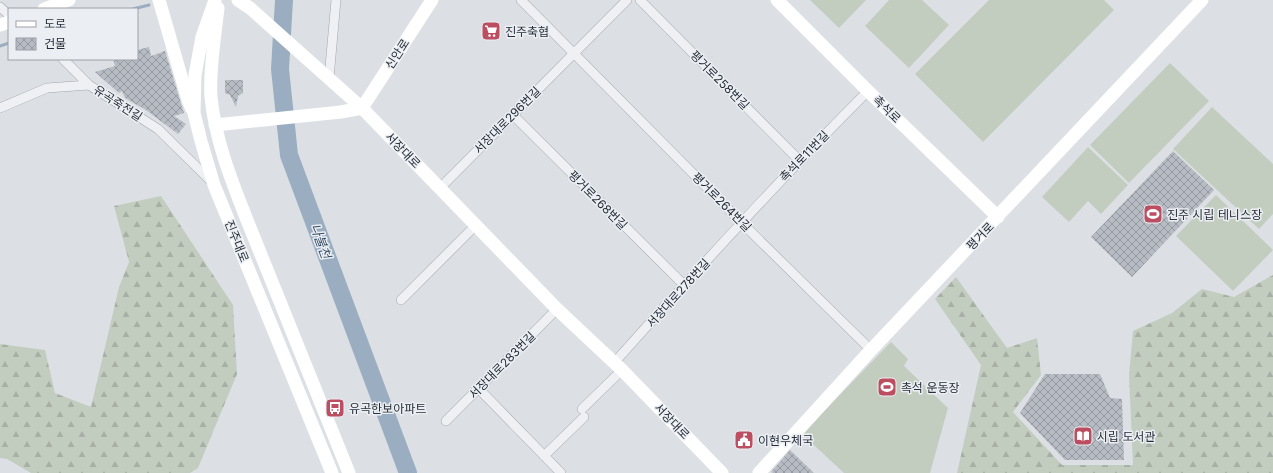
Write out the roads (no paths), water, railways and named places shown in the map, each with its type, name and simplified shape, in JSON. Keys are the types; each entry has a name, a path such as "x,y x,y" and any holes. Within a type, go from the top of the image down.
{"street":[{"path":"47,8 69,0"},
{"path":"159,0 188,100 194,113"},
{"name":"진주대로","path":"215,0 202,37 195,75 194,113 214,185 332,473"},
{"name":"진주대로","path":"219,0 212,63 211,96 215,125 230,176 245,216 349,473"},
{"name":"서장대로","path":"238,0 250,8 362,108 557,309 618,366 722,473"},
{"path":"329,78 336,0"},
{"name":"신안로","path":"362,108 432,0"},
{"name":"평거로264번길","path":"521,0 742,223 871,350"},
{"name":"서장대로296번길","path":"440,188 627,0"},
{"name":"평거로258번길","path":"640,0 799,160"},
{"name":"촉석로","path":"777,0 998,217"},
{"name":"평거로","path":"759,473 871,350 1202,0"},
{"path":"0,7 8,14"},
{"path":"64,60 89,85"},
{"name":"유곡죽전길","path":"0,108 47,88 89,85 158,129 214,185"},
{"name":"촉석로11번길","path":"742,223 799,160 868,91"},
{"path":"215,125 341,112 362,108"},
{"name":"평거로268번길","path":"512,115 684,285"},
{"name":"서장대로278번길","path":"618,366 684,285 742,223"},
{"path":"401,300 476,225"},
{"name":"서장대로283번길","path":"446,421 557,309"},
{"path":"544,456 583,413 618,366"},
{"path":"479,389 561,473"}],"waterway":[{"name":"나불천","path":"284,0 280,69 289,155 408,473"},
{"path":"137,8 149,5"},
{"path":"0,46 8,43"}],"place":[{"name":"진주축협","path":"491,31"},
{"name":"진주 시립 테니스장","path":"1153,214"},
{"name":"촉석 운동장","path":"887,387"},
{"name":"유곡한보아파트","path":"335,408"},
{"name":"시립 도서관","path":"1083,436"},
{"name":"이현우체국","path":"744,440"}]}
